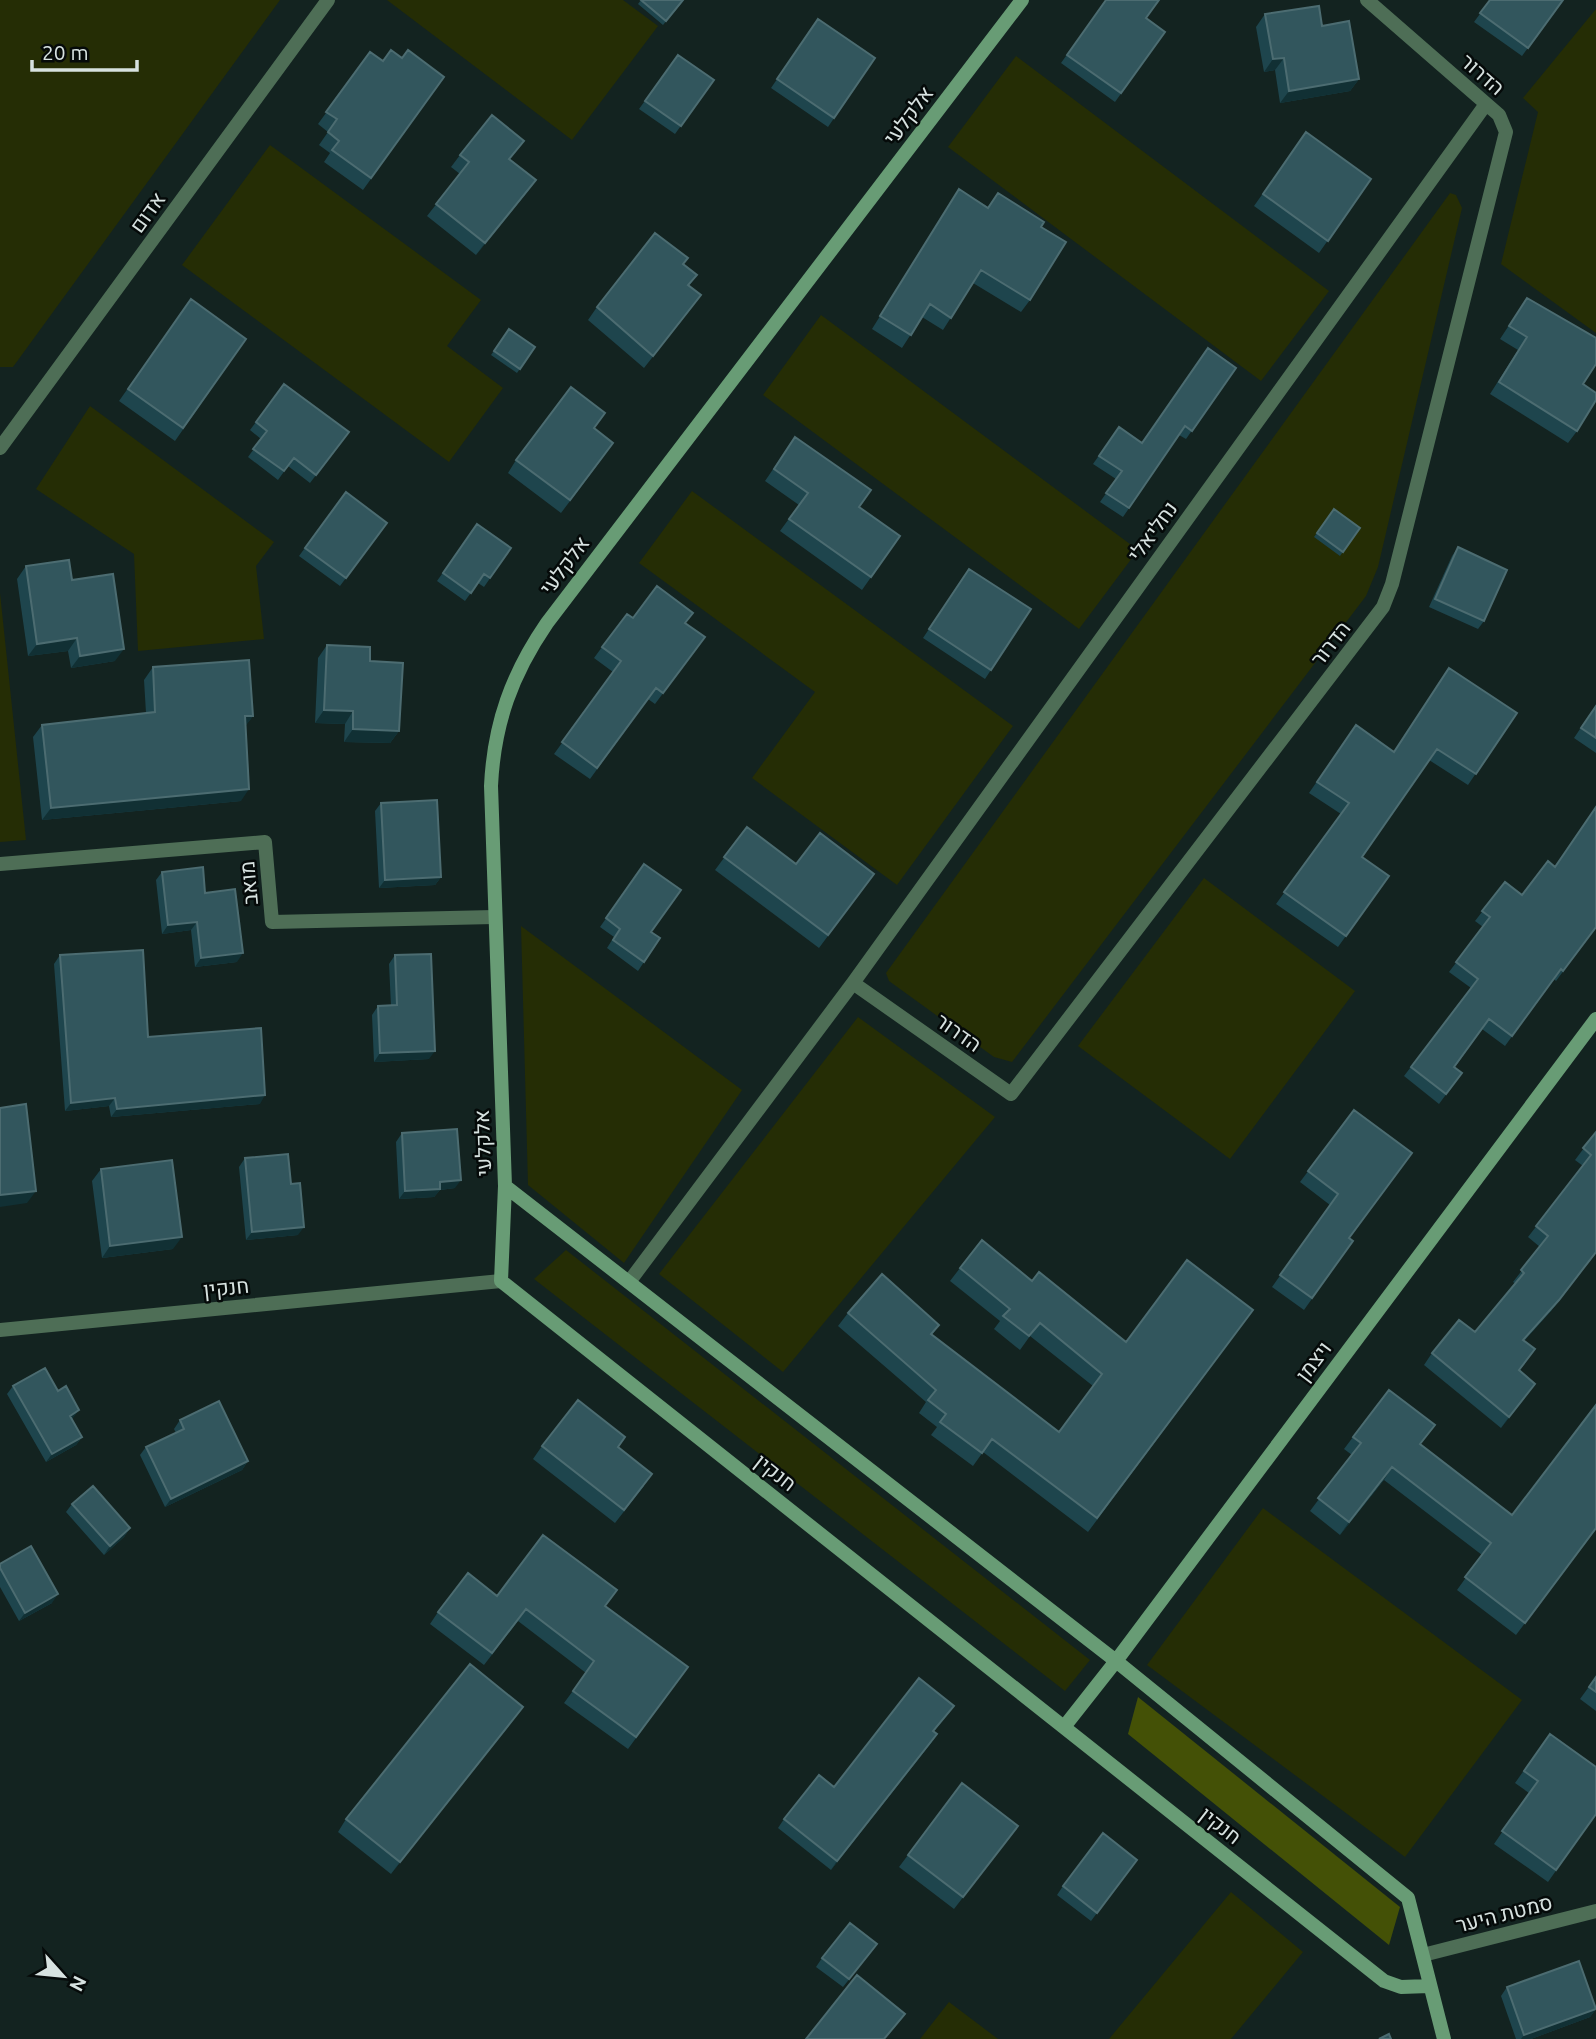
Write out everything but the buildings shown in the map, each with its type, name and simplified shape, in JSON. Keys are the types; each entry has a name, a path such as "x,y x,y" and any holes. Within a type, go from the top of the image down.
{"street":[{"name":"אדום","path":"0,448 328,0"},
{"name":"אלקלעי","path":"501,1281 505,1186 491,786 494,746 506,696 528,652 1022,0"},
{"name":"הדרור","path":"853,983 1011,1094 1383,607 1392,584 1506,132 1499,114 1367,0"},
{"name":"נחליאלי","path":"629,1282 853,983 1486,104"},
{"name":"מואב","path":"0,864 265,842 272,922 494,917"},
{"name":"ויצמן","path":"1063,1727 1116,1661 1596,1019"},
{"path":"505,1186 1116,1661 1408,1898 1444,2039"},
{"name":"חנקין","path":"0,1330 501,1281 1384,1981 1401,1987 1429,1986"},
{"name":"סמטת היער","path":"1423,1955 1596,1911"}],"green space":[{"path":"0,0 280,0 13,367 0,367"},
{"path":"387,0 623,0 658,26 572,140"},
{"path":"1596,9 1596,333 1501,264 1538,112 1523,98"},
{"path":"1016,56 1329,291 1261,381 948,147"},
{"path":"270,145 481,300 447,346 503,388 449,462 182,265"},
{"path":"1450,193 1456,195 1462,208 1378,567 1366,596 1012,1062 994,1057 889,981 886,973"},
{"path":"821,315 1138,550 1079,629 763,395"},
{"path":"90,406 274,542 256,566 264,639 138,651 134,554 36,489"},
{"path":"692,491 1013,726 897,885 752,778 815,692 639,563"},
{"path":"0,593 26,840 0,842"},
{"path":"1204,878 1355,991 1230,1159 1078,1046"},
{"path":"521,926 742,1090 624,1263 528,1185"},
{"path":"858,1017 995,1117 783,1372 659,1274"},
{"path":"566,1250 1090,1660 1065,1691 534,1279"},
{"path":"1263,1508 1522,1700 1405,1857 1147,1665"},
{"path":"1138,1697 1400,1907 1389,1945 1128,1734"},
{"path":"1231,1892 1303,1952 1231,2039 1109,2039"},
{"path":"949,2002 998,2039 920,2039"}]}
